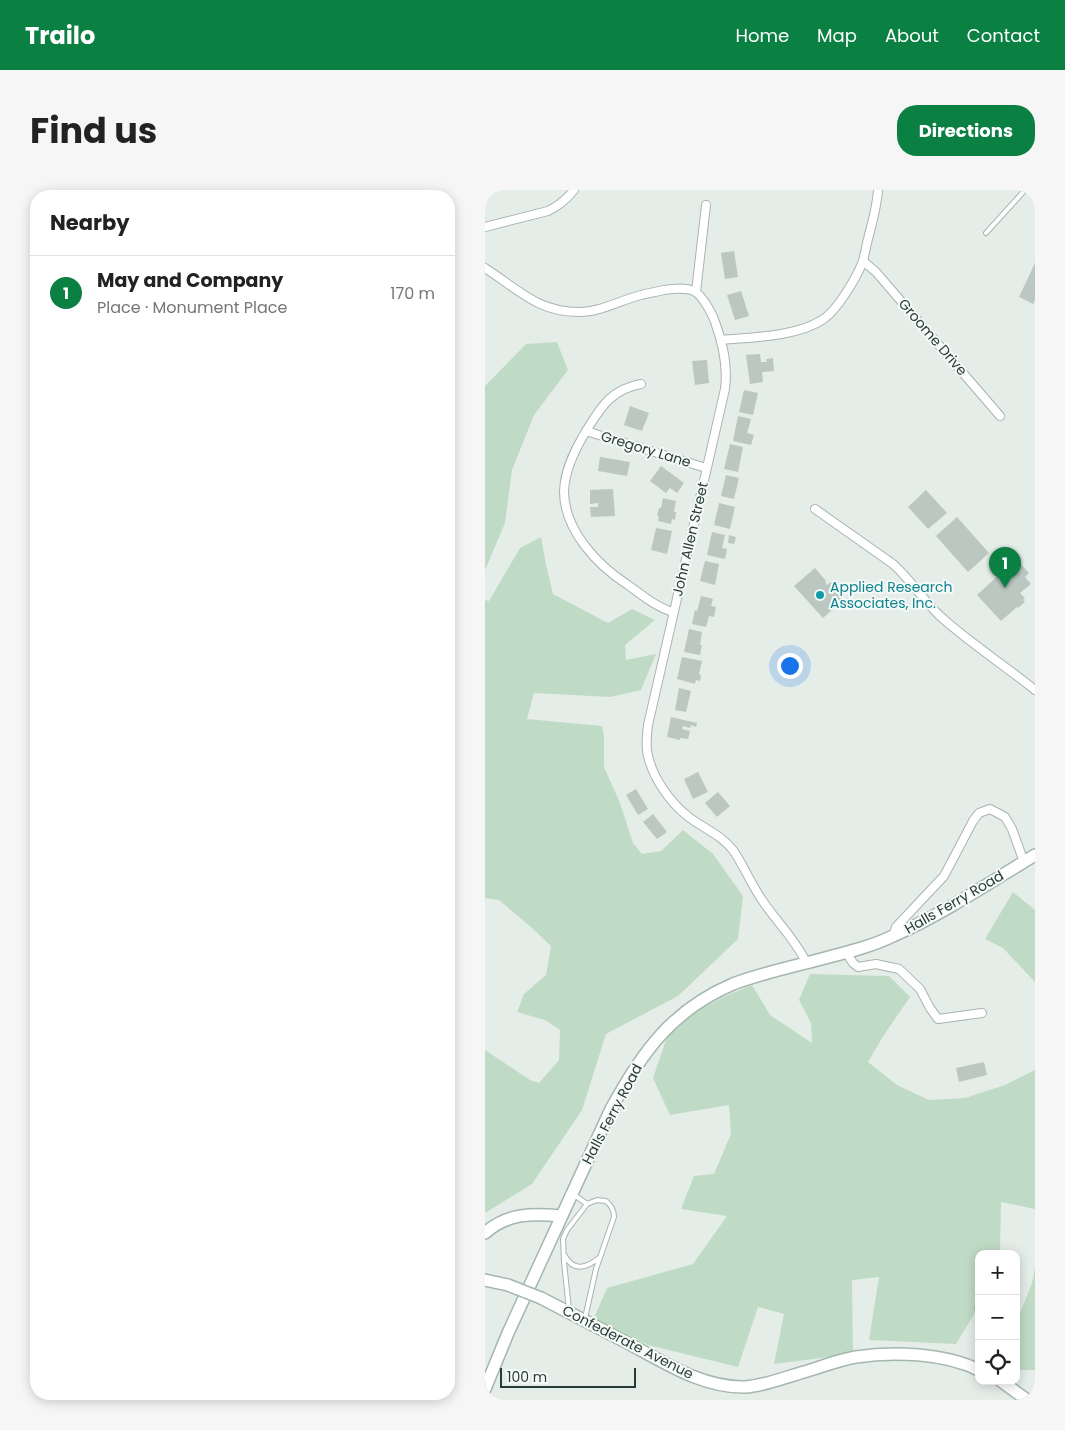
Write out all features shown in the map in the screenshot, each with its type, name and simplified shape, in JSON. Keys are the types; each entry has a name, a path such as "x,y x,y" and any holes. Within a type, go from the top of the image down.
{"street":[{"path":"485,228 548,211 566,199 574,190"},
{"path":"722,340 784,333 801,329 823,320 832,313 863,262 875,212 878,190"},
{"path":"485,268 534,302 563,311 595,311 642,294 673,289 685,288 695,292 706,205"},
{"name":"Groome Drive","path":"863,262 876,272 1001,416"},
{"name":"John Allen Street","path":"695,292 706,304 714,318 722,340 727,375 648,725 646,738 648,753 652,768 669,798 691,819 721,838 733,850 761,900 807,962"},
{"path":"641,384 622,389 607,400 600,409 571,457 565,482 565,502 573,525 590,552 601,564 622,582 661,608 673,612"},
{"name":"Gregory Lane","path":"586,431 706,468"},
{"path":"815,509 893,564 927,603 950,624 1035,690"},
{"path":"893,936 896,927 944,876 979,813 990,809 1005,817 1012,829 1024,862"},
{"name":"Halls Ferry Road","path":"485,1389 561,1216 623,1088 646,1051 673,1022 702,1000 753,977 846,952 893,936 939,913 1035,855"},
{"path":"846,952 853,964 858,967 876,964 899,969 920,989 938,1019 982,1013"},
{"path":"485,1233 496,1224 517,1216 537,1214 561,1216"},
{"name":"Confederate Avenue","path":"485,1280 508,1284 541,1298 677,1369 706,1382 746,1387 854,1357 883,1354 913,1354 946,1360 975,1369"},
{"path":"1006,1385 1027,1400"}],"lane":[{"path":"986,233 1025,190"},
{"path":"572,1193 587,1204"},
{"path":"569,1312 563,1239 567,1230 587,1204 597,1200 606,1201 612,1207 614,1217 597,1269 585,1320"},
{"path":"564,1254 570,1264 579,1267 593,1263 601,1256"}],"green space":[{"path":"557,342 568,370 534,415 512,470 505,523 485,570 485,386 526,344"},
{"path":"541,537 553,594 608,623 632,609 655,620 625,645 626,660 656,654 641,690 610,697 534,693 527,719 602,726 604,735 604,767 620,803 633,843 642,854 661,851 683,830 713,854 743,896 738,939 678,996 606,1034 582,1110 532,1184 485,1213 485,1050 530,1080 539,1083 559,1060 560,1030 545,1020 517,1012 524,994 546,975 551,946 499,900 485,898 485,600 489,601 520,548"},
{"path":"1013,892 1035,910 1035,982 1003,948 985,939"},
{"path":"810,974 889,976 910,997 868,1062 897,1085 929,1100 965,1098 1005,1085 1035,1070 1035,1209 1001,1202 1000,1250 975,1250 975,1313 956,1344 869,1340 879,1277 852,1280 853,1354 774,1364 784,1314 758,1307 738,1367 648,1345 594,1318 607,1288 693,1264 727,1216 681,1209 694,1176 714,1174 731,1134 729,1105 670,1115 653,1078 667,1037 692,1014 723,997 752,985 770,1015 812,1043 811,1023 799,1000"},
{"path":"1035,1268 1035,1370 1020,1370 1020,1314 1032,1283"}],"building":[{"path":"734,251 738,277 725,279 721,253"},
{"path":"1035,263 1035,300 1033,304 1019,297"},
{"path":"741,291 749,316 735,320 727,295"},
{"path":"760,354 761,362 767,362 766,359 773,358 774,371 762,372 763,382 750,384 746,355"},
{"path":"707,360 709,383 695,385 692,361"},
{"path":"744,390 758,393 753,415 739,412"},
{"path":"630,406 649,413 642,431 624,425"},
{"path":"738,416 751,419 747,433 754,435 751,445 733,441"},
{"path":"730,444 743,447 738,472 724,469"},
{"path":"600,457 630,462 627,476 598,471"},
{"path":"661,466 684,483 677,493 670,488 666,493 650,481"},
{"path":"726,475 739,478 734,499 721,496"},
{"path":"613,489 615,516 591,517 590,507 598,507 598,503 590,504 590,490"},
{"path":"926,490 947,513 928,529 908,507"},
{"path":"663,498 676,501 675,520 672,519 671,524 658,521 659,516 657,516"},
{"path":"719,503 735,507 730,529 714,525"},
{"path":"957,517 989,553 968,572 936,536"},
{"path":"656,528 672,531 667,554 651,550"},
{"path":"712,532 725,535 722,548 727,549 725,559 707,555"},
{"path":"729,535 736,537 734,544 728,543"},
{"path":"1016,559 1029,573 1025,577 1031,584 1020,593 1025,598 1023,600 1025,602 1001,621 977,595"},
{"path":"705,561 719,564 715,585 700,581"},
{"name":"Applied Research Associates, Inc.","path":"815,568 827,585 831,582 836,587 833,589 843,600 823,618 794,586"},
{"path":"701,596 713,599 711,606 716,607 714,617 709,616 706,627 692,624"},
{"path":"689,629 702,632 700,655 684,652"},
{"path":"682,657 702,661 699,674 701,675 700,681 696,680 695,684 677,679"},
{"path":"679,688 691,691 686,712 675,710"},
{"path":"671,717 697,723 696,727 691,725 690,728 683,726 682,729 690,731 688,739 680,738 680,740 667,737"},
{"path":"698,772 708,792 693,799 684,779"},
{"path":"636,789 648,809 638,815 626,795"},
{"path":"718,792 730,806 717,817 705,803"},
{"path":"653,814 667,832 657,839 643,822"},
{"path":"984,1062 987,1075 959,1082 956,1068"}],"place":[{"name":"May and Company","path":"1005,588"},
{"name":"Applied Research Associates, Inc.","path":"820,595"}]}
